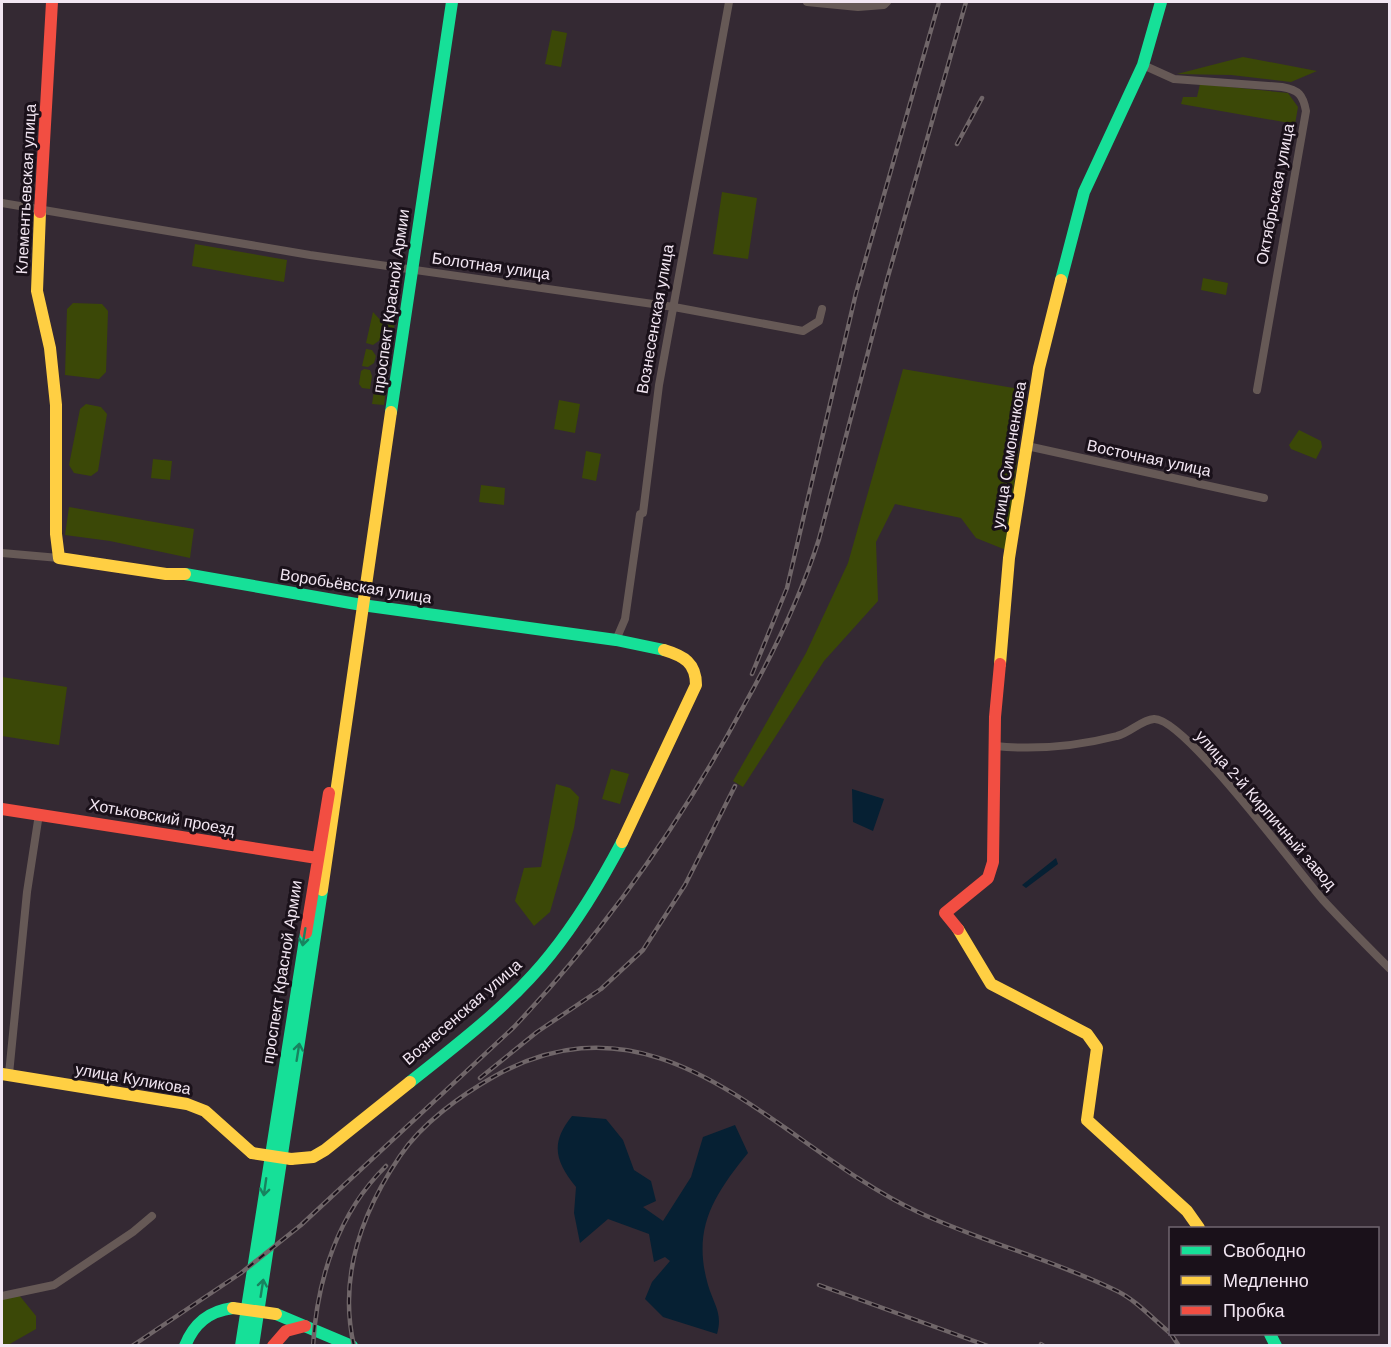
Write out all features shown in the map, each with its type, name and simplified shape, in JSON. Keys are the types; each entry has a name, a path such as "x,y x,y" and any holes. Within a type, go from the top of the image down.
{"main road":[{"name":"Клементьевская улица","path":"52,2 42,208 37,259 38,291 54,379 58,558"},
{"name":"проспект Красной Армии","path":"253,1346 453,2"},
{"name":"улица Симоненкова","path":"1161,2 1143,65 1084,192 1039,368 1009,558 995,717 993,862 988,878 945,913 956,926 991,984 1087,1034 1097,1048 1087,1120 1187,1211 1198,1227"},
{"name":"Воробьёвская улица","path":"58,558 166,574 188,574 362,605 616,639 680,655 691,663 696,674"},
{"name":"проспект Красной Армии","path":"241,1346 317,858 362,605"},
{"name":"Вознесенская улица","path":"249,1150 291,1159 313,1157 325,1150 521,986 550,953 600,882 664,759 696,685 696,674"},
{"name":"Хотьковский проезд","path":"2,809 317,858"},
{"name":"улица Куликова","path":"5,1074 187,1104 205,1111 249,1150"},
{"path":"185,1346 196,1324 219,1309 233,1308 276,1314 352,1346"},
{"path":"273,1346 283,1331 292,1327 308,1326"}],"street":[{"name":"Вознесенская улица","path":"616,639 625,619 640,514 644,513 659,385 711,88 729,2"},
{"path":"807,2 858,8 886,3"},
{"name":"Октябрьская улица","path":"1143,65 1174,79 1282,87 1295,90 1304,98 1306,111 1257,390"},
{"name":"Болотная улица","path":"2,203 310,255 674,307 803,331 819,321 822,309"},
{"name":"Восточная улица","path":"1027,446 1264,498"},
{"name":"Воробьёвская улица","path":"2,553 58,558"},
{"name":"улица 2-й Кирпичный завод","path":"995,746 1029,749 1086,742 1120,736 1154,719 1162,720 1179,732 1227,782 1322,899 1389,969"},
{"path":"5,1074 39,814"},
{"path":"2,1296 54,1285 152,1216"}],"green space":[{"path":"552,30 567,33 561,67 545,64"},
{"path":"1243,57 1317,71 1291,82 1231,75 1177,74"},
{"path":"1200,84 1288,93 1298,107 1295,124 1181,104 1183,97 1197,97"},
{"path":"722,192 757,198 748,259 713,254"},
{"path":"195,244 287,260 284,282 192,266"},
{"path":"1203,278 1228,283 1226,295 1201,290"},
{"path":"73,303 102,304 108,311 106,372 99,379 65,375 67,309"},
{"path":"373,312 383,323 380,340 373,345 366,343"},
{"path":"396,314 384,405 372,404 376,378 382,374 383,368 379,363 386,347 383,341 387,321"},
{"path":"366,349 372,350 376,356 374,363 368,367 362,366"},
{"path":"903,369 1026,390 1006,550 976,538 961,518 895,504 876,542 878,601 824,661 743,787 733,781 806,653 848,563"},
{"path":"370,370 372,376 370,389 362,388 359,384 361,371"},
{"path":"559,400 580,404 575,433 554,429"},
{"path":"86,404 101,407 107,414 98,471 91,476 74,473 69,465 80,409"},
{"path":"1299,430 1321,441 1322,447 1316,459 1291,449 1289,445"},
{"path":"586,451 601,454 596,481 582,478"},
{"path":"153,459 172,461 170,480 151,478"},
{"path":"481,485 505,488 504,505 479,502"},
{"path":"69,507 194,529 190,558 110,541 65,535"},
{"path":"2,677 67,687 59,745 2,736"},
{"path":"611,769 629,774 620,804 602,799"},
{"path":"556,784 570,788 579,797 574,828 550,912 534,926 515,901 524,868 541,867"},
{"path":"19,1295 36,1316 36,1329 2,1346 2,1299"}],"water":[{"path":"852,789 884,799 873,831 853,822"},
{"path":"1056,858 1058,864 1026,888 1022,885"},
{"path":"572,1116 606,1119 623,1140 634,1170 651,1181 656,1201 643,1207 663,1221 691,1177 703,1137 735,1125 748,1153 716,1199 704,1230 704,1265 708,1285 717,1309 719,1327 717,1334 663,1317 645,1299 652,1282 670,1261 665,1257 654,1262 649,1234 608,1219 580,1243 574,1213 576,1187 563,1169 558,1152 560,1135"}],"railway":[{"path":"752,674 787,588 856,293 939,2"},
{"path":"132,1346 241,1273 301,1225 514,1027 547,991 609,915 693,794 764,668 785,626 812,561 887,280 966,2"},
{"path":"957,144 982,98"},
{"path":"480,1078 537,1032 601,989 643,950 685,885 735,786"},
{"path":"354,1346 349,1295 357,1246 386,1177 409,1144 443,1111 495,1076 556,1052 613,1048 667,1061 718,1084 867,1184 942,1223 1066,1269 1115,1290 1137,1304 1169,1332"},
{"path":"313,1346 319,1296 333,1248 355,1205 369,1184 386,1166"},
{"path":"819,1285 988,1346"},
{"path":"1172,1335 1179,1346"}],"traffic: fast":[{"path":"391,412 452,2"},
{"path":"1061,280 1084,192 1143,65 1161,2"},
{"path":"185,574 362,605 616,640 664,650"},
{"path":"410,1082 484,1022 535,973 580,914 622,842"},
{"path":"253,1346 322,890"},
{"path":"241,1346 306,933"},
{"path":"185,1346 193,1331 203,1320 217,1312 233,1308"},
{"path":"276,1314 352,1346"},
{"path":"1270,1335 1276,1346"}],"traffic: slow":[{"path":"40,212 37,291 50,348 56,405 56,534 59,558 166,574 185,574"},
{"path":"1000,664 1009,558 1039,368 1061,280"},
{"path":"322,890 391,412"},
{"path":"622,842 696,685 694,671 688,662 664,650"},
{"path":"958,929 991,984 1087,1034 1097,1048 1087,1120 1187,1211 1198,1227"},
{"path":"2,1074 187,1104 205,1111 252,1153"},
{"path":"291,1159 313,1157 325,1150 410,1082"},
{"path":"252,1153 291,1159"},
{"path":"233,1308 276,1314"}],"traffic: jam":[{"path":"40,212 52,2"},
{"path":"958,929 945,913 988,878 993,862 995,717 1000,664"},
{"path":"306,933 329,793"},
{"path":"2,809 317,858"},
{"path":"273,1346 286,1331 305,1326"}]}
